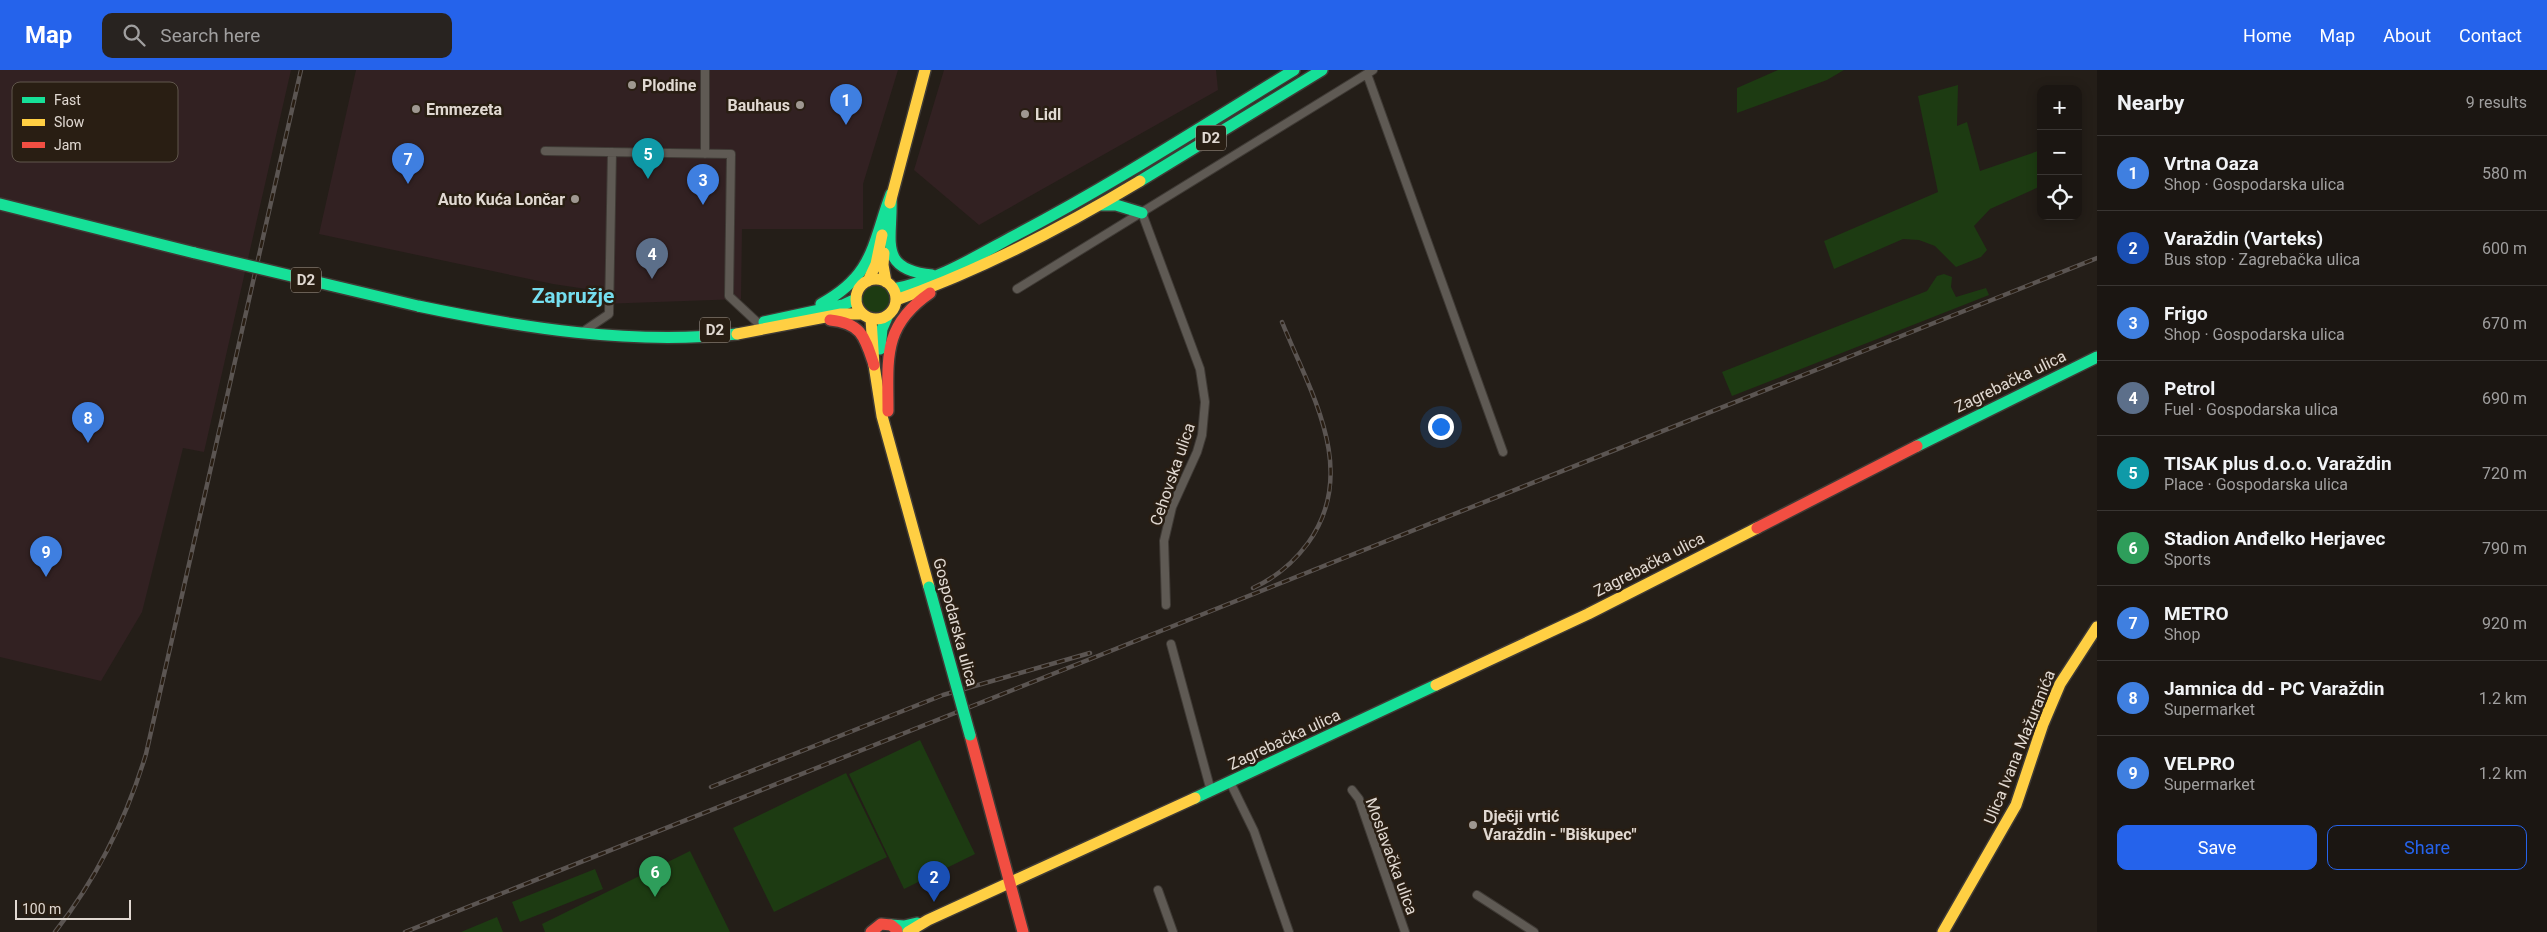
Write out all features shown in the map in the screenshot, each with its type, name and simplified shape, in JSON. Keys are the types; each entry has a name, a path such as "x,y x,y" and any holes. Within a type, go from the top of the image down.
{"main road":[{"path":"919,70 920,96"},
{"path":"866,316 856,299 859,288 868,281 876,264 891,194 926,70"},
{"path":"920,96 933,70"},
{"name":"D2","path":"939,280 1074,203 1294,70"},
{"name":"D2","path":"868,281 874,279 892,290 939,280 1003,257 1099,206 1322,70"},
{"path":"891,194 894,216 890,246 895,262 911,273 939,280"},
{"path":"804,314 839,296 856,282 874,250 881,218 891,194"},
{"name":"D2","path":"0,204 418,306 492,322 577,335 672,337 732,335 845,313 866,316 888,315"},
{"path":"1099,206 1116,205 1142,213"},
{"path":"886,218 883,265 892,290 880,345 888,410"},
{"path":"888,436 888,359 892,338 900,321 911,307 939,280"},
{"name":"D2","path":"672,337 804,314 856,299"},
{"name":"Gospodarska ulica","path":"866,316 878,398 1023,932"},
{"path":"815,320 841,320 856,326 863,335 874,365"},
{"name":"Zagrebačka ulica","path":"908,932 928,920 1211,791 1588,614 2003,402 2097,357"},
{"name":"Ulica Ivana Mažuranića","path":"1943,932 2016,804 2043,724 2060,684 2075,658 2097,628"},
{"name":"Zagrebačka ulica","path":"871,932 877,926 895,929 928,920"}],"street":[{"path":"705,70 705,154"},
{"path":"1017,290 1370,72 1504,452"},
{"path":"545,152 731,154 729,296 758,323"},
{"path":"577,335 599,323 609,314 612,152"},
{"name":"Cehovska ulica","path":"1142,213 1200,369 1205,402 1202,435 1172,507 1164,541 1166,605"},
{"name":"Zagrebačka ulica","path":"1171,644 1211,791"},
{"path":"1230,782 1254,831 1289,932"},
{"name":"Moslavačka ulica","path":"1352,790 1359,798 1405,932"},
{"path":"1158,890 1173,932"},
{"path":"1477,895 1534,932"}],"shaded area":[{"path":"0,70 291,70 204,452 183,448 142,612 101,681 0,657"},
{"path":"356,70 898,70 863,184 863,229 742,229 741,299 601,304 600,291 553,284 319,234"},
{"path":"944,70 1216,70 1218,90 979,225 914,170"}],"green space":[{"path":"1778,70 1844,70 1827,80 1737,113 1737,88"},
{"path":"1958,85 1957,126 1967,122 1980,171 2037,151 2037,188 1990,209 1974,226 1987,250 1981,257 1956,267 1935,246 1919,240 1903,239 1834,269 1824,241 1938,192 1918,96"},
{"path":"1944,274 1952,277 1951,287 1956,297 1986,288 1989,295 1732,396 1722,372 1927,291 1937,276"},
{"path":"876,285 887,289 891,300 887,311 876,315 865,311 861,300 865,289"},
{"path":"920,740 975,854 904,889 849,774"},
{"path":"846,773 887,857 774,912 733,828"},
{"path":"690,851 730,932 545,932 542,924"},
{"path":"595,869 603,889 520,922 512,902"},
{"path":"497,917 503,932 461,932"}],"railway":[{"path":"55,932 84,891 109,847 129,802 146,754 301,70"},
{"path":"405,932 2097,258"},
{"path":"1253,588 1284,569 1308,543 1323,516 1330,488 1330,460 1325,432 1316,404 1282,322"},
{"path":"711,787 943,695 1090,653"}],"traffic: fast":[{"path":"893,289 940,274 1050,217 1155,156 1294,70"},
{"path":"1140,181 1322,70"},
{"path":"821,304 852,282 861,270 869,257 891,194"},
{"path":"891,197 890,239 891,250 895,259 902,266 914,272 932,275"},
{"path":"0,204 195,253"},
{"path":"1102,205 1116,205 1142,213"},
{"path":"195,253 418,306"},
{"path":"764,322 843,305 856,299"},
{"path":"418,306 497,321 616,336 697,337 737,334"},
{"path":"880,349 882,329 888,315"},
{"path":"1917,446 2097,357"},
{"path":"929,587 970,735"},
{"path":"1195,798 1436,685"},
{"path":"891,925 904,926 917,923"}],"traffic: slow":[{"path":"890,203 925,70"},
{"path":"896,300 990,262 1021,247 1140,181"},
{"path":"868,281 876,264 882,235"},
{"path":"884,253 883,265 886,282"},
{"path":"872,279 880,279 887,282 893,288 896,299 893,310 887,316 880,319 872,319 865,316 859,310 856,303 856,295 859,288 865,282 872,279"},
{"path":"737,334 841,314 862,314"},
{"path":"871,319 874,365 882,416 929,587"},
{"path":"1436,685 1588,614 1757,528"},
{"path":"1943,932 2016,805 2043,724 2060,684 2097,627"},
{"path":"908,932 928,920 1195,798"}],"traffic: jam":[{"path":"888,411 888,375 891,345 903,318 914,305 930,293"},
{"path":"830,320 849,324 856,328 865,340 874,365"},
{"path":"1757,528 1917,446"},
{"path":"970,735 1023,932"},
{"path":"871,932 881,924 891,925 897,930"}],"place":[{"name":"Plodine","path":"632,85"},
{"name":"Bauhaus","path":"800,105"},
{"name":"Emmezeta","path":"416,109"},
{"name":"Lidl","path":"1025,114"},
{"name":"Vrtna Oaza","path":"846,125"},
{"name":"TISAK plus d.o.o. Varaždin","path":"648,179"},
{"name":"METRO","path":"408,184"},
{"name":"Auto Kuća Lončar","path":"575,199"},
{"name":"Frigo","path":"703,205"},
{"name":"Petrol","path":"652,279"},
{"name":"Jamnica dd - PC Varaždin","path":"88,443"},
{"name":"VELPRO","path":"46,577"},
{"name":"Dječji vrtić Varaždin - \"Biškupec\"","path":"1473,825"},
{"name":"Stadion Anđelko Herjavec","path":"655,897"},
{"name":"Varaždin (Varteks)","path":"934,902"}],"district":[{"name":"Zapružje","path":"573,296"}]}
